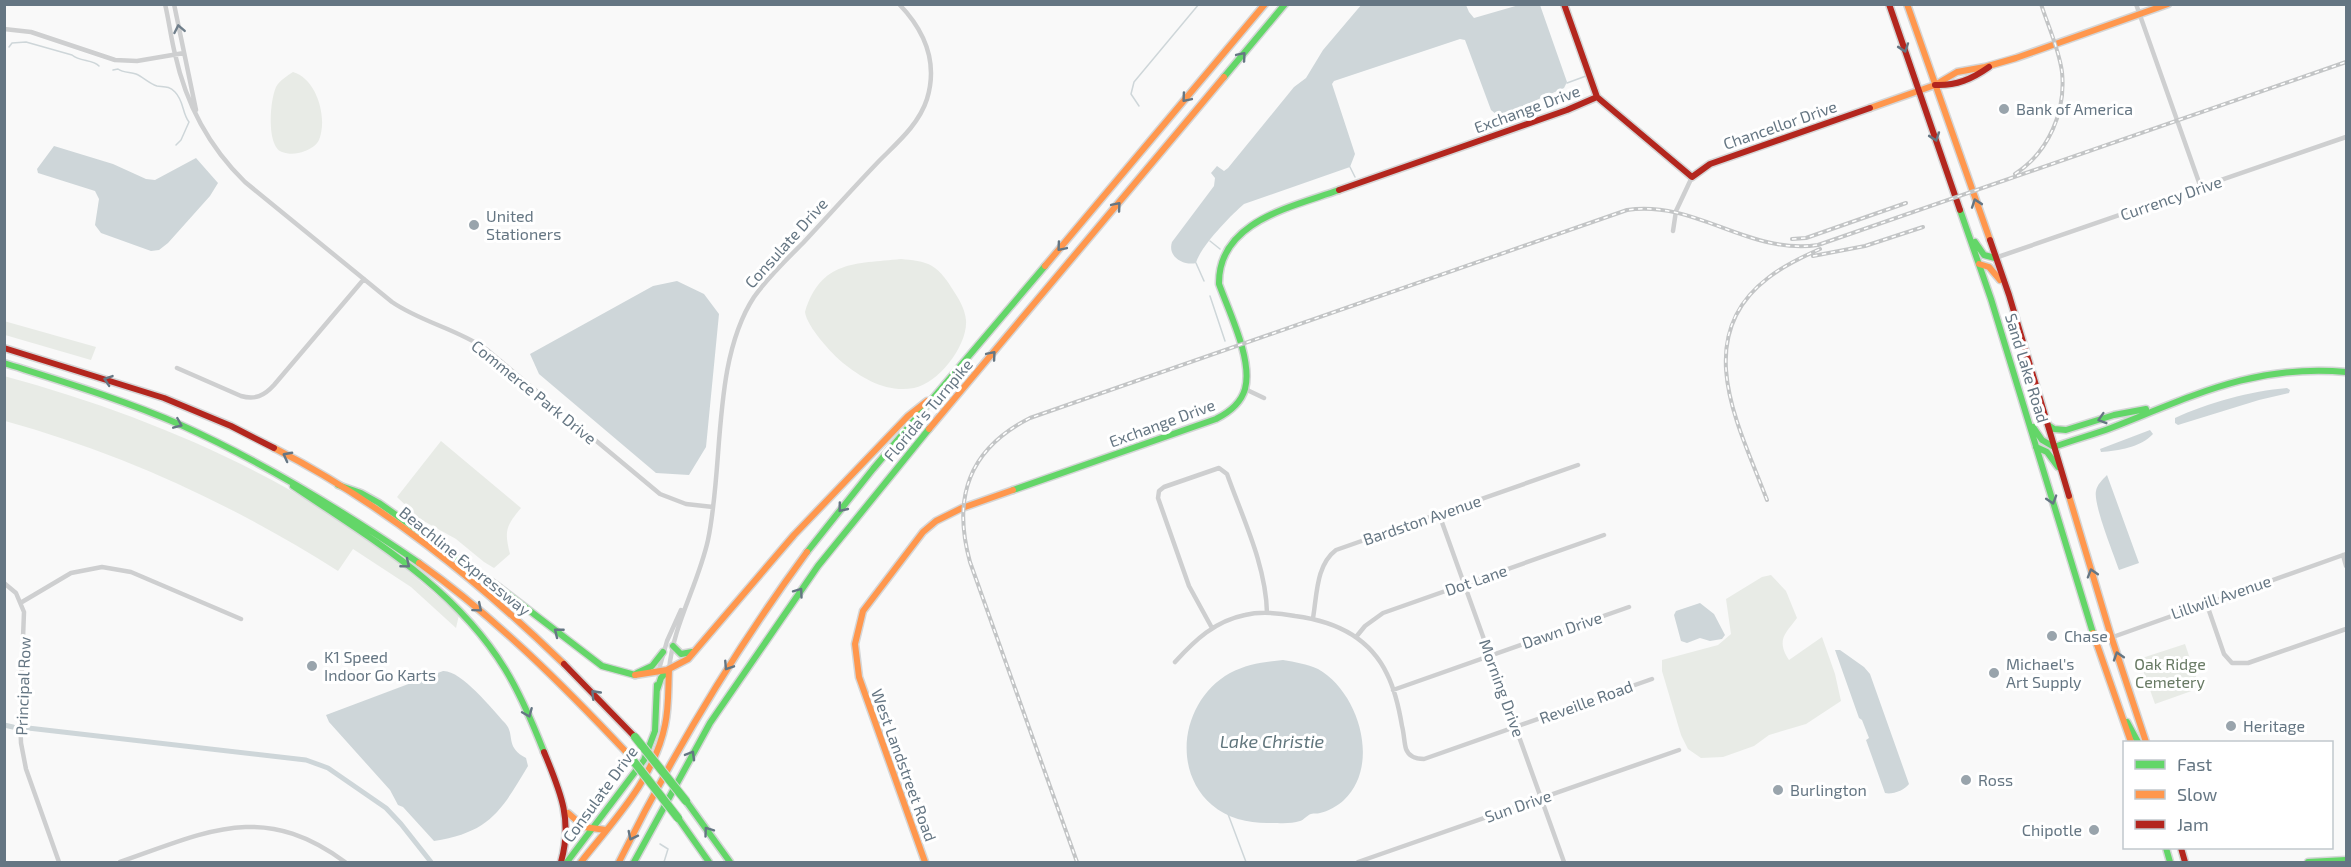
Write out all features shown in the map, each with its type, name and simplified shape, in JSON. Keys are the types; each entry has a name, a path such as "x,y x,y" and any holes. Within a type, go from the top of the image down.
{"main road":[{"name":"Florida's Turnpike","path":"619,862 676,751 746,638 840,510 1264,4"},
{"name":"Florida's Turnpike","path":"634,862 710,723 818,566 891,475 1285,4"},
{"path":"1564,4 1597,97 1692,177"},
{"name":"Sand Lake Road","path":"1889,4 1979,264 2096,643 2131,741"},
{"name":"Sand Lake Road","path":"1907,4 2008,295 2111,636 2146,741"},
{"name":"Chancellor Drive","path":"1692,177 1710,164 1935,85 1947,74 1991,66 2168,4"},
{"name":"Chancellor Drive","path":"1935,85 1951,87 1976,76 1991,66"},
{"name":"Exchange Drive","path":"859,677 855,644 863,611 923,532 936,521 962,508 1228,413 1245,389 1247,374 1245,360 1217,273 1225,254 1253,222 1567,111 1597,97"},
{"path":"1966,227 1984,255 1995,258"},
{"path":"1979,264 1995,272 2008,295"},
{"name":"Beachline Expressway","path":"4,348 172,402 271,448 338,485 418,538 523,625 585,684 634,737 686,801 730,862"},
{"name":"Beachline Expressway","path":"4,363 63,380 206,436 273,470 361,521 460,593 546,669 628,754 709,862"},
{"path":"2048,425 2054,429 2066,430 2114,415 2158,406 2240,380 2265,375 2307,370 2346,372"},
{"path":"656,680 696,650 794,535 908,416 940,391"},
{"path":"2025,408 2036,433 2047,444 2054,447 2118,425 2158,406"},
{"path":"2036,447 2047,452 2063,475"},
{"path":"273,470 304,494 364,532 403,561 473,626 505,669 527,709 567,812 567,842 561,862"},
{"path":"338,485 362,493 379,503 501,588 602,666 615,672 656,680 664,691 660,743"},
{"path":"673,646 681,654 686,655 696,650"},
{"path":"629,674 649,668 663,652"},
{"name":"Consulate Drive","path":"581,862 652,766 666,717 669,670"},
{"name":"West Landstreet Road","path":"859,677 925,862"},
{"name":"Consulate Drive","path":"567,862 634,775 651,745 655,731 656,680"},
{"path":"2114,696 2137,741"},
{"path":"567,812 578,824 592,829 606,830"},
{"path":"2308,862 2346,860"}],"street":[{"name":"Commerce Park Drive","path":"165,4 175,55 188,99 200,124 224,160 245,182 405,311 486,349 660,494 686,504 713,507"},
{"name":"Commerce Park Drive","path":"174,4 200,124"},
{"name":"Consulate Drive","path":"669,670 673,646 704,555 713,507 729,361 736,335 747,309 765,283 909,130 926,102 931,64 928,48 919,28 899,4"},
{"path":"2136,4 2201,188"},
{"path":"4,29 31,32 115,60 137,61 184,53"},
{"name":"Currency Drive","path":"1995,258 2346,136"},
{"path":"1673,231 1676,212 1692,177"},
{"path":"177,368 241,396 259,397 274,385 364,279"},
{"path":"1245,389 1263,398"},
{"name":"Bardston Avenue","path":"1313,618 1322,567 1328,556 1336,550 1578,465"},
{"path":"1212,628 1189,586 1158,498 1159,491 1164,487 1219,468 1227,474 1263,575 1268,613"},
{"name":"Morning Drive","path":"1439,514 1564,862"},
{"name":"Dot Lane","path":"1356,637 1365,626 1383,613 1604,535"},
{"path":"2345,554 2346,566"},
{"name":"Lillwill Avenue","path":"2096,643 2345,554"},
{"path":"4,583 16,593 22,602 71,573 102,567 131,572 241,620"},
{"name":"Principal Row","path":"22,602 25,624 21,743 26,769 59,862"},
{"path":"2206,603 2224,654 2232,663 2248,663 2346,629"},
{"name":"Consulate Drive","path":"656,680 671,630 686,604"},
{"name":"Dawn Drive","path":"1393,690 1629,607"},
{"path":"1175,662 1188,647 1212,628 1236,617 1268,613 1313,618 1343,628 1356,637 1377,658 1393,690"},
{"name":"Reveille Road","path":"1393,690 1400,711 1406,750 1411,756 1424,759 1652,679"},
{"name":"Sun Drive","path":"1358,862 1678,750"},
{"path":"120,862 207,832 230,827 255,826 304,836 345,862"}],"green space":[{"path":"293,72 308,82 314,91 322,121 317,144 305,151 291,154 282,152 273,141 271,112 276,87"},
{"path":"901,259 925,263 938,271 947,280 959,301 966,320 965,330 957,351 942,371 923,385 904,389 885,387 843,363 815,332 805,312 820,282 830,274 855,264"},
{"path":"4,321 96,347 91,360 5,335"},
{"path":"4,376 148,423 242,464 287,488 372,542 394,560 459,615 456,628 411,587 353,549 338,571 259,524 177,484 93,449 5,421"},
{"path":"441,441 521,508 508,529 507,540 510,554 494,568 456,539 420,519 397,497"},
{"path":"1771,575 1786,591 1797,618 1784,638 1785,653 1789,660 1822,637 1835,674 1841,701 1806,724 1769,735 1754,746 1723,757 1701,758 1688,749 1681,735 1662,671 1662,660 1718,645 1731,634 1726,599 1762,577"},
{"name":"Oak Ridge Cemetery","path":"2185,644 2200,688 2155,704 2139,659"}],"water":[{"path":"1362,4 1466,5 1474,18 1519,5 1540,5 1567,82 1564,88 1509,112 1496,114 1491,110 1465,40 1460,39 1334,81 1332,84 1355,154 1350,167 1244,204 1210,240 1196,263 1182,262 1172,252 1172,242 1214,186 1215,178 1211,173 1217,166 1224,171 1228,168 1294,87 1306,78 1323,50"},
{"path":"54,146 113,164 146,179 155,180 196,158 218,183 210,196 168,243 159,250 151,251 101,233 95,225 99,199 95,191 38,173 37,169"},
{"path":"677,281 704,294 719,314 706,447 689,475 656,473 539,374 530,354 653,286"},
{"path":"2287,388 2290,390 2289,393 2178,425 2175,423 2175,418 2215,403 2244,395"},
{"path":"2150,430 2153,434 2136,445 2101,452 2100,449"},
{"path":"2107,475 2139,563 2119,570 2096,498 2097,487"},
{"path":"1700,603 1714,614 1725,635 1722,639 1710,641 1700,638 1687,643 1681,641 1674,615 1676,611"},
{"path":"1835,650 1840,650 1870,674 1909,784 1901,790 1885,793 1866,740 1869,738 1859,718"},
{"name":"Lake Christie","path":"1283,660 1318,669 1345,694 1360,730 1363,749 1361,768 1355,785 1344,800 1326,811 1308,815 1297,822 1290,823 1256,823 1240,820 1218,810 1199,790 1190,773 1187,754 1188,735 1201,700 1214,685 1243,667"},
{"path":"443,671 450,672 467,683 505,723 515,749 526,758 528,766 510,795 492,817 469,832 434,841 403,807 398,805 390,790 329,722 326,715"}],"waterway":[{"path":"1139,106 1131,94 1134,82 1199,4"},
{"path":"9,47 12,43 26,42 72,55 99,66"},
{"path":"113,70 118,69 136,74 154,85 169,88 175,92 189,122 181,140 176,145"},
{"path":"1567,83 1586,76"},
{"path":"1350,167 1355,177"},
{"path":"1210,241 1220,249"},
{"path":"1196,263 1204,281"},
{"path":"1210,296 1225,341"},
{"path":"4,725 13,727"},
{"path":"28,728 306,760 328,768 386,808 431,862"},
{"path":"1228,814 1246,862"},
{"path":"660,844 668,849 664,862"}],"railway":[{"path":"2015,174 2027,165 2046,142 2058,116 2061,101 2063,87 2061,63 2041,4"},
{"path":"1077,862 970,562 965,538 963,516 970,477 979,460 992,444 1009,430 1030,418 1627,210 1652,209 1676,213 1768,242 1792,246 1818,245 2346,62"},
{"path":"1792,239 1806,238 1906,203"},
{"path":"1813,256 1865,246 1923,227"},
{"path":"1767,500 1735,414 1728,384 1726,356 1731,328 1744,302 1768,278 1820,249"}],"traffic: fast":[{"path":"1224,77 1285,4"},
{"path":"1013,490 1216,419 1234,407 1245,389 1246,364 1239,336 1219,284 1222,263 1231,245 1244,231 1261,220 1300,203 1339,190"},
{"path":"1960,210 1991,299 2093,633"},
{"path":"1975,242 1984,255 1995,258"},
{"path":"807,552 873,469 1045,266"},
{"path":"4,363 138,407 181,425 243,455 303,489 419,563"},
{"path":"2054,447 2225,385 2282,373 2346,372"},
{"path":"2048,425 2054,429 2066,430 2114,415 2146,409"},
{"path":"2033,427 2042,440 2054,447"},
{"path":"634,862 710,723 818,566 929,429"},
{"path":"2036,447 2047,452 2058,467"},
{"path":"338,485 361,493 379,503 500,588 602,666 635,675"},
{"path":"293,486 409,566 461,613 484,639 505,669 531,720 544,752"},
{"path":"673,646 681,654 692,652"},
{"path":"637,673 652,666 663,652"},
{"path":"657,690 661,678 667,671"},
{"path":"567,862 644,760 655,731 657,685"},
{"path":"2127,722 2137,741"},
{"path":"635,737 686,801"},
{"path":"628,754 678,818"},
{"path":"686,801 730,862"},
{"path":"678,818 709,862"},
{"path":"2166,849 2170,862"},
{"path":"2308,862 2346,860"}],"traffic: slow":[{"path":"1045,266 1265,4"},
{"path":"1907,4 1990,240"},
{"path":"1870,108 1935,85 1957,72 2016,58 2168,4"},
{"path":"929,429 1224,77"},
{"path":"1979,264 1989,267 2000,280"},
{"path":"635,675 667,670 688,659 794,535 908,416 927,401"},
{"path":"274,448 353,493 427,545 497,603 564,664"},
{"path":"925,862 859,677 855,644 863,611 923,532 936,521 962,508 1013,490"},
{"path":"2069,496 2146,741"},
{"path":"619,862 661,781 706,703 755,626 807,552"},
{"path":"419,563 502,629 628,754"},
{"path":"2093,633 2131,741"},
{"path":"581,862 631,798 652,763 660,745 666,718 669,670"},
{"path":"568,813 584,827 606,830"}],"traffic: jam":[{"path":"1564,4 1597,97 1692,177 1710,164 1870,108"},
{"path":"1889,4 1960,210"},
{"path":"1935,85 1964,81 1989,67"},
{"path":"1339,190 1567,110 1597,97"},
{"path":"1990,240 2009,295 2069,496"},
{"path":"4,348 164,398 231,426 274,448"},
{"path":"564,664 635,737"},
{"path":"544,752 563,806 566,832 561,862"},
{"path":"2181,849 2185,862"}],"place":[{"name":"Bank of America","path":"2004,109"},
{"name":"United Stationers","path":"474,225"},
{"name":"Chase","path":"2052,636"},
{"name":"K1 Speed Indoor Go Karts","path":"312,666"},
{"name":"Michael's Art Supply","path":"1994,673"},
{"name":"Heritage","path":"2231,726"},
{"name":"Ross","path":"1966,780"},
{"name":"Burlington","path":"1778,790"},
{"name":"Chipotle","path":"2094,830"}]}
